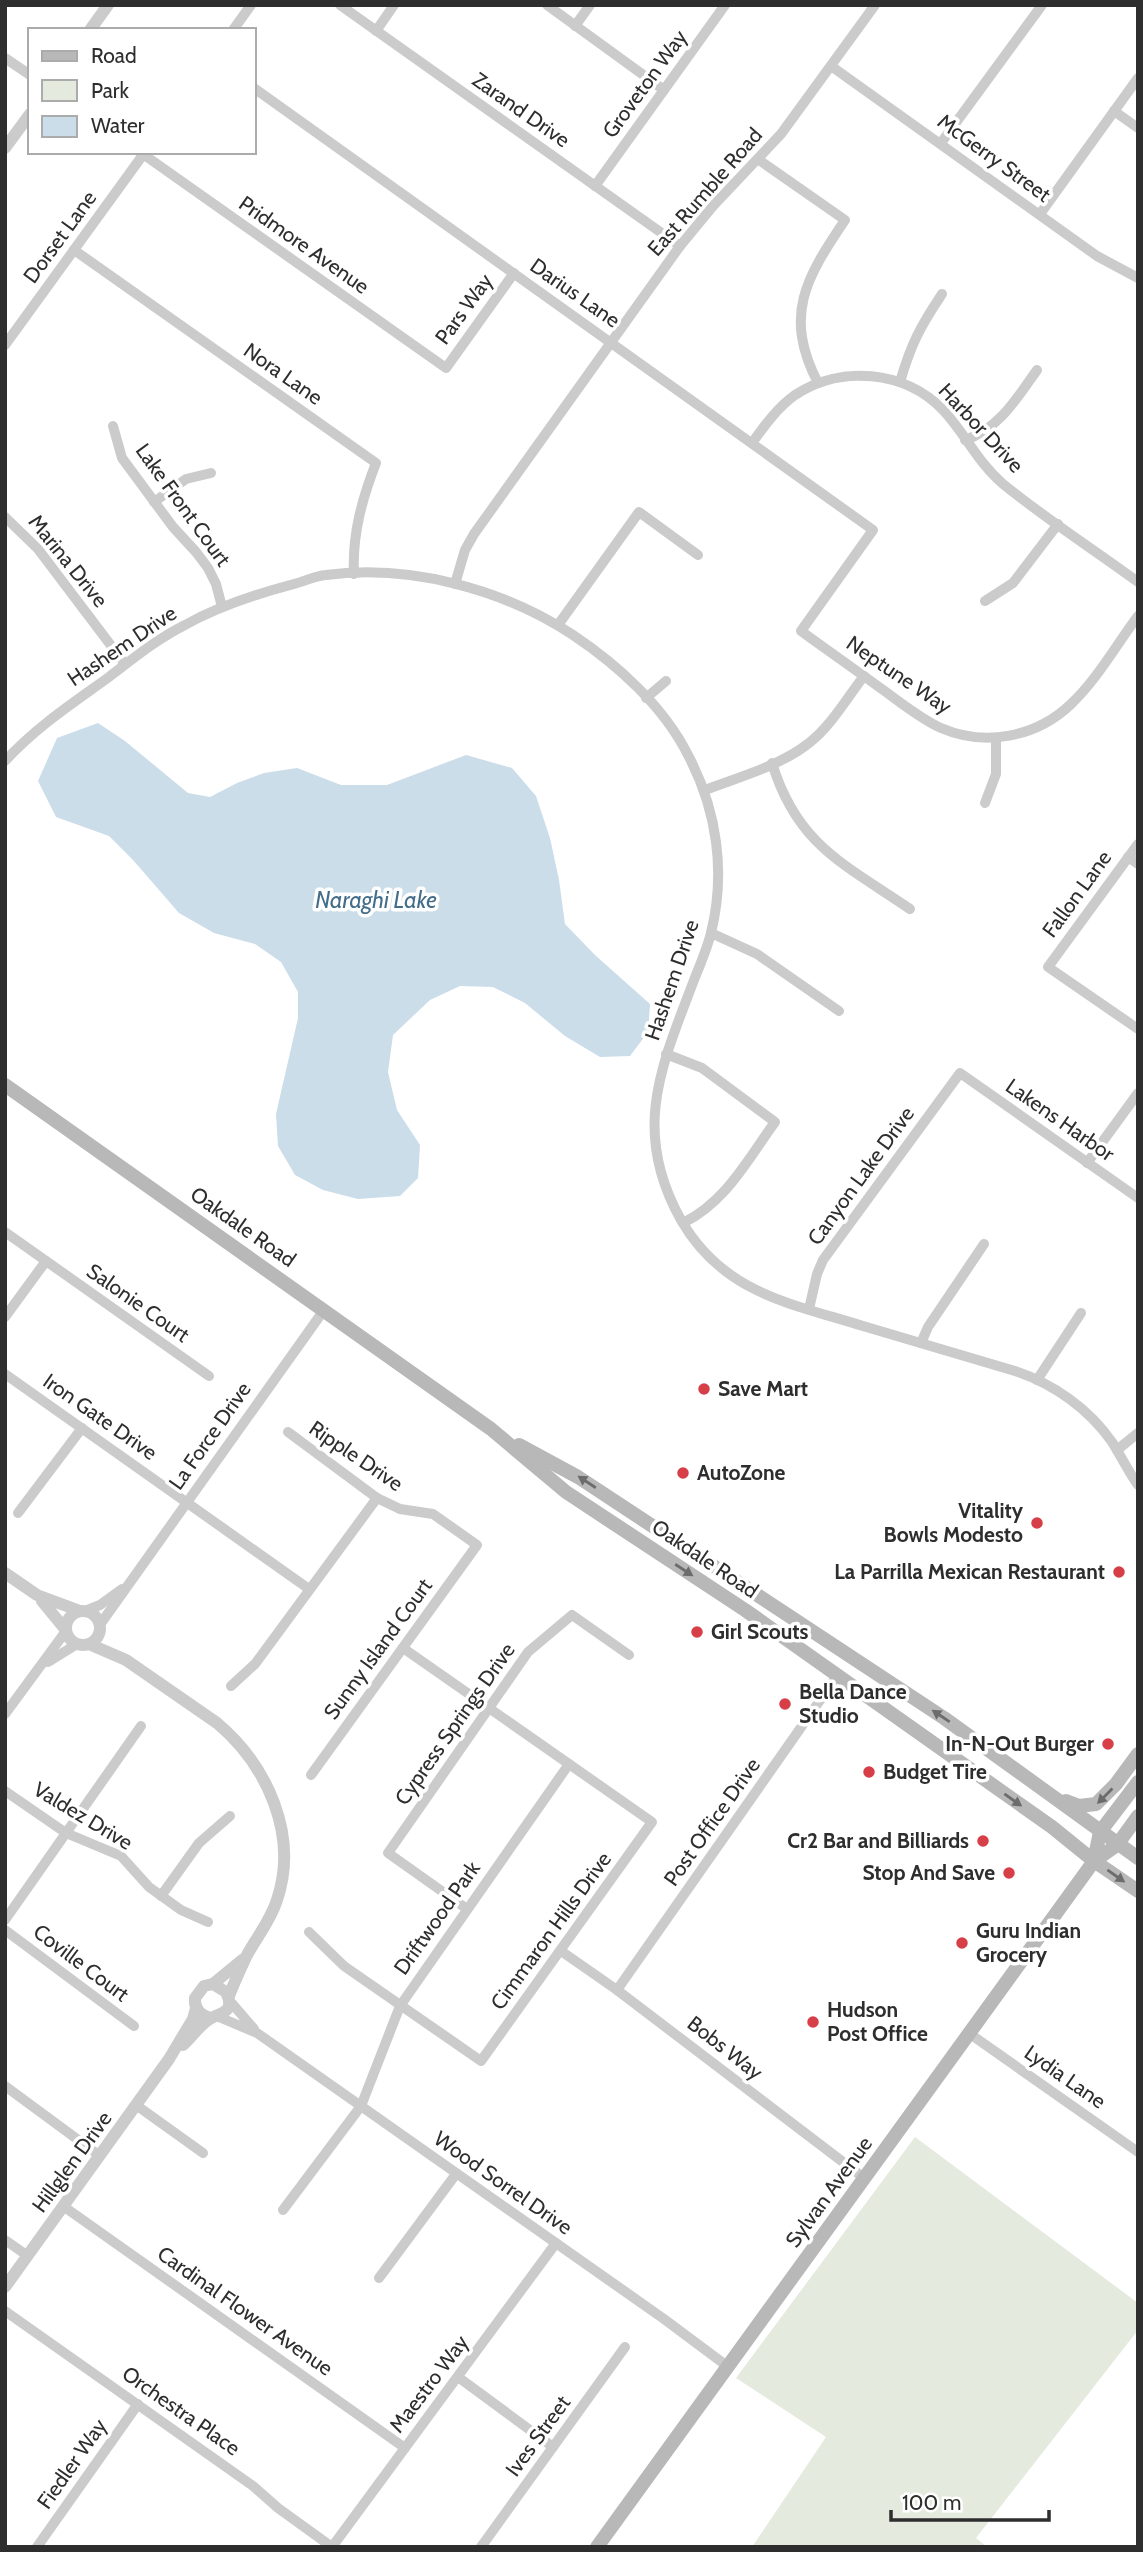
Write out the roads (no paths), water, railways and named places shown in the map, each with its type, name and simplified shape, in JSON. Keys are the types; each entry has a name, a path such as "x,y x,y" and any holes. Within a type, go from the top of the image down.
{"main road":[{"name":"Oakdale Road","path":"5,1085 491,1429 566,1492 745,1610 1138,1891"},
{"name":"Oakdale Road","path":"491,1429 578,1477 944,1718 1138,1858"},
{"path":"566,1492 603,1506 650,1537 661,1541 675,1540"},
{"path":"1056,1798 1080,1806 1096,1804 1116,1784 1138,1754"},
{"name":"Sylvan Avenue","path":"1094,1861 1100,1832 1138,1782"},
{"name":"Sylvan Avenue","path":"597,2547 1094,1861 1117,1845 1138,1816"}],"street":[{"path":"91,28 108,5"},
{"path":"234,28 251,5"},
{"name":"Zarand Drive","path":"340,5 680,246"},
{"path":"376,31 394,5"},
{"path":"547,5 664,90"},
{"path":"575,26 590,5"},
{"name":"Groveton Way","path":"595,186 725,5"},
{"name":"East Rumble Road","path":"456,584 466,550 474,534 680,246 713,206 781,134 875,5"},
{"path":"941,144 1042,5"},
{"path":"5,58 28,74"},
{"name":"McGerry Street","path":"831,66 1097,256 1138,278"},
{"path":"1040,214 1138,78"},
{"name":"Darius Lane","path":"256,89 873,530 801,631"},
{"path":"1114,111 1138,128"},
{"path":"5,148 28,117"},
{"name":"Dorset Lane","path":"5,345 142,154"},
{"name":"Pridmore Avenue","path":"144,154 446,368"},
{"path":"759,160 845,220 816,264 803,297 803,341 809,366 818,383"},
{"name":"Nora Lane","path":"75,250 376,463 361,506 353,557 354,573"},
{"name":"Pars Way","path":"446,368 514,273"},
{"path":"900,382 909,348 942,294"},
{"path":"965,440 982,433 1003,416 1037,370"},
{"name":"Harbor Drive","path":"752,443 783,405 818,383 850,376 900,382 930,398 941,408 982,463 1004,485 1138,582"},
{"name":"Lake Front Court","path":"113,426 122,458 208,568 222,607"},
{"path":"154,502 186,479 211,473"},
{"path":"558,625 639,512 698,555"},
{"name":"Marina Drive","path":"5,517 38,549 125,664"},
{"path":"985,601 1013,583 1058,524"},
{"name":"Hashem Drive","path":"5,761 58,713 181,626 263,592 323,575 354,573 410,576 456,584 505,600 558,625 603,657 646,698 678,737 705,790 716,838 718,895 711,933 666,1054 654,1107 656,1150 666,1186 683,1223 713,1260 740,1282 773,1299 1016,1371 1059,1391 1100,1427 1138,1485"},
{"name":"Neptune Way","path":"801,631 926,720 942,728 974,737 996,738 1028,731 1060,714 1083,690 1138,616"},
{"path":"705,790 772,763 811,742 864,676"},
{"path":"646,698 666,681"},
{"path":"985,803 996,774 996,738"},
{"path":"772,763 788,805 806,832 835,858 910,909"},
{"name":"Fallon Lane","path":"1138,844 1048,967 1138,1030"},
{"path":"1128,857 1138,864"},
{"path":"711,933 757,954 839,1011"},
{"path":"666,1054 702,1068 775,1122 718,1200 699,1215 683,1223"},
{"name":"Lakens Harbor","path":"960,1073 1138,1198"},
{"name":"Canyon Lake Drive","path":"809,1309 823,1260 960,1073"},
{"path":"1087,1163 1138,1093"},
{"name":"Salonie Court","path":"5,1232 209,1376"},
{"path":"921,1343 928,1327 984,1244"},
{"path":"5,1317 46,1261"},
{"name":"La Force Drive","path":"42,1667 97,1638 99,1628 128,1585 324,1310"},
{"path":"1037,1380 1081,1313"},
{"name":"Iron Gate Drive","path":"5,1374 309,1589"},
{"path":"18,1513 82,1428"},
{"name":"Ripple Drive","path":"288,1432 377,1498 400,1509 433,1514 477,1545"},
{"path":"1117,1450 1138,1433"},
{"path":"231,1686 256,1664 377,1498"},
{"name":"Sunny Island Court","path":"311,1776 477,1545"},
{"path":"5,1573 37,1595 95,1616 99,1628"},
{"name":"La Force Drive","path":"5,1714 42,1667 66,1630 71,1615 100,1605 128,1585"},
{"path":"37,1595 66,1630 70,1639 83,1644"},
{"name":"Cypress Springs Drive","path":"467,1909 388,1853 528,1652 572,1615 629,1655"},
{"name":"Hillglen Drive","path":"99,1628 127,1660 230,1734 252,1759 271,1792 282,1835 282,1879 269,1919 247,1955 229,1998 227,2010 215,2017 169,2059"},
{"name":"Hillglen Drive","path":"83,1644 127,1660"},
{"path":"403,1648 569,1764"},
{"name":"Post Office Drive","path":"617,1990 837,1676"},
{"path":"5,1920 141,1726"},
{"name":"Cimmaron Hills Drive","path":"400,2006 481,2061 652,1822 569,1764"},
{"name":"Driftwood Park","path":"283,2210 361,2106 400,2006 569,1764"},
{"name":"Valdez Drive","path":"5,1791 66,1833 121,1856 149,1887 181,1910 208,1922"},
{"path":"161,1896 199,1843 230,1816"},
{"name":"Coville Court","path":"5,1930 134,2026"},
{"path":"309,1932 344,1966 400,2006"},
{"name":"Bobs Way","path":"561,1951 617,1990 864,2178"},
{"name":"Hillglen Drive","path":"5,2287 169,2059 193,2019 197,1993 204,1986 214,1984 247,1955"},
{"path":"214,1984 223,1987 229,1998"},
{"name":"Wood Sorrel Drive","path":"229,1998 257,2033"},
{"path":"196,2008 200,2013 215,2017"},
{"name":"Wood Sorrel Drive","path":"215,2017 257,2033 727,2366"},
{"name":"Lydia Lane","path":"970,2034 1138,2152"},
{"path":"5,2086 100,2156"},
{"path":"136,2105 203,2153"},
{"path":"379,2278 456,2174"},
{"name":"Cardinal Flower Avenue","path":"63,2206 405,2448"},
{"path":"5,2240 28,2256"},
{"name":"Maestro Way","path":"332,2547 556,2243"},
{"name":"Orchestra Place","path":"5,2311 253,2486 278,2508 332,2547"},
{"name":"Ives Street","path":"481,2547 625,2347"},
{"path":"457,2377 553,2447"},
{"name":"Fiedler Way","path":"37,2547 138,2404"}],"water":[{"name":"Naraghi Lake","path":"98,723 125,741 188,793 210,797 264,773 297,768 341,785 387,785 466,755 512,768 536,796 550,838 565,924 650,1004 648,1032 630,1056 600,1057 565,1036 525,1003 493,987 460,986 430,1000 393,1035 388,1072 397,1110 420,1145 418,1178 400,1196 358,1199 323,1190 295,1175 278,1146 276,1114 298,1018 298,992 281,962 255,944 214,933 179,913 109,836 56,817 38,781 57,738"}],"place":[{"name":"Save Mart","path":"704,1389"},
{"name":"AutoZone","path":"683,1473"},
{"name":"Vitality Bowls Modesto","path":"1037,1523"},
{"name":"La Parrilla Mexican Restaurant","path":"1119,1572"},
{"name":"Girl Scouts","path":"697,1632"},
{"name":"Bella Dance Studio","path":"785,1704"},
{"name":"In-N-Out Burger","path":"1108,1744"},
{"name":"Budget Tire","path":"869,1772"},
{"name":"Cr2 Bar and Billiards","path":"983,1841"},
{"name":"Stop And Save","path":"1009,1873"},
{"name":"Guru Indian Grocery","path":"962,1943"},
{"name":"Hudson Post Office","path":"813,2022"}]}
